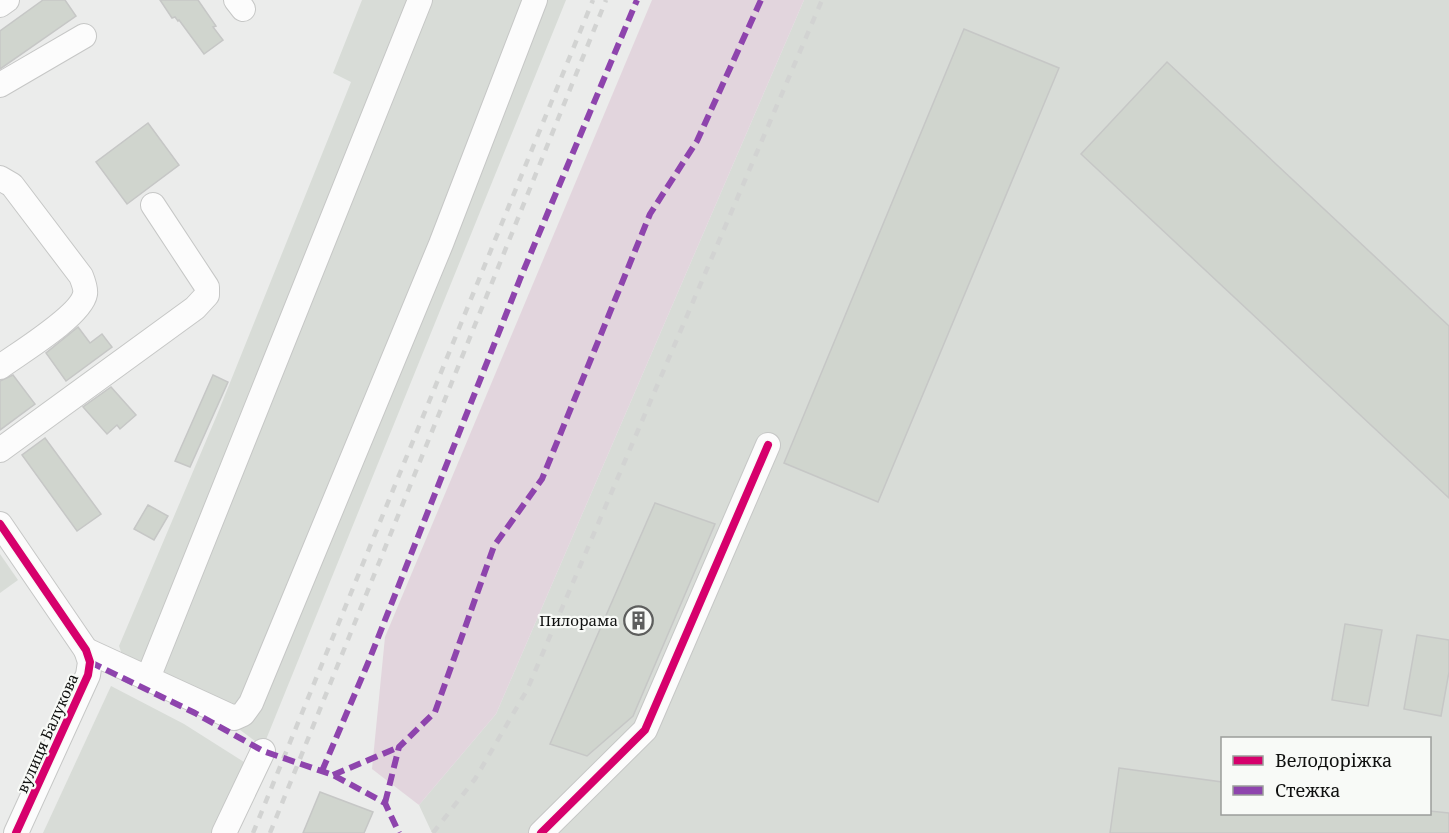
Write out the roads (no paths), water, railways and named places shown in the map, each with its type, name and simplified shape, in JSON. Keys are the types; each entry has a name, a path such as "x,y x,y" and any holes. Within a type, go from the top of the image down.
{"street":[{"path":"0,5 7,0"},
{"path":"148,678 420,0"},
{"path":"0,524 86,650 234,718 243,714 251,703 441,244 536,0"},
{"path":"0,85 84,36"},
{"path":"0,178 12,185 81,276 86,293 79,308 64,321 0,367"},
{"path":"0,450 195,308 207,295 207,287 153,205"},
{"path":"541,833 645,730 768,445"},
{"name":"вулиця Балукова","path":"16,833 88,675 90,662 86,650"},
{"path":"224,833 263,751"}],"railway":[{"path":"253,833 593,0"},
{"path":"270,833 606,0"},
{"path":"433,833 475,779 527,690 822,0"}],"place":[{"name":"Пилорама","path":"639,620"}]}
